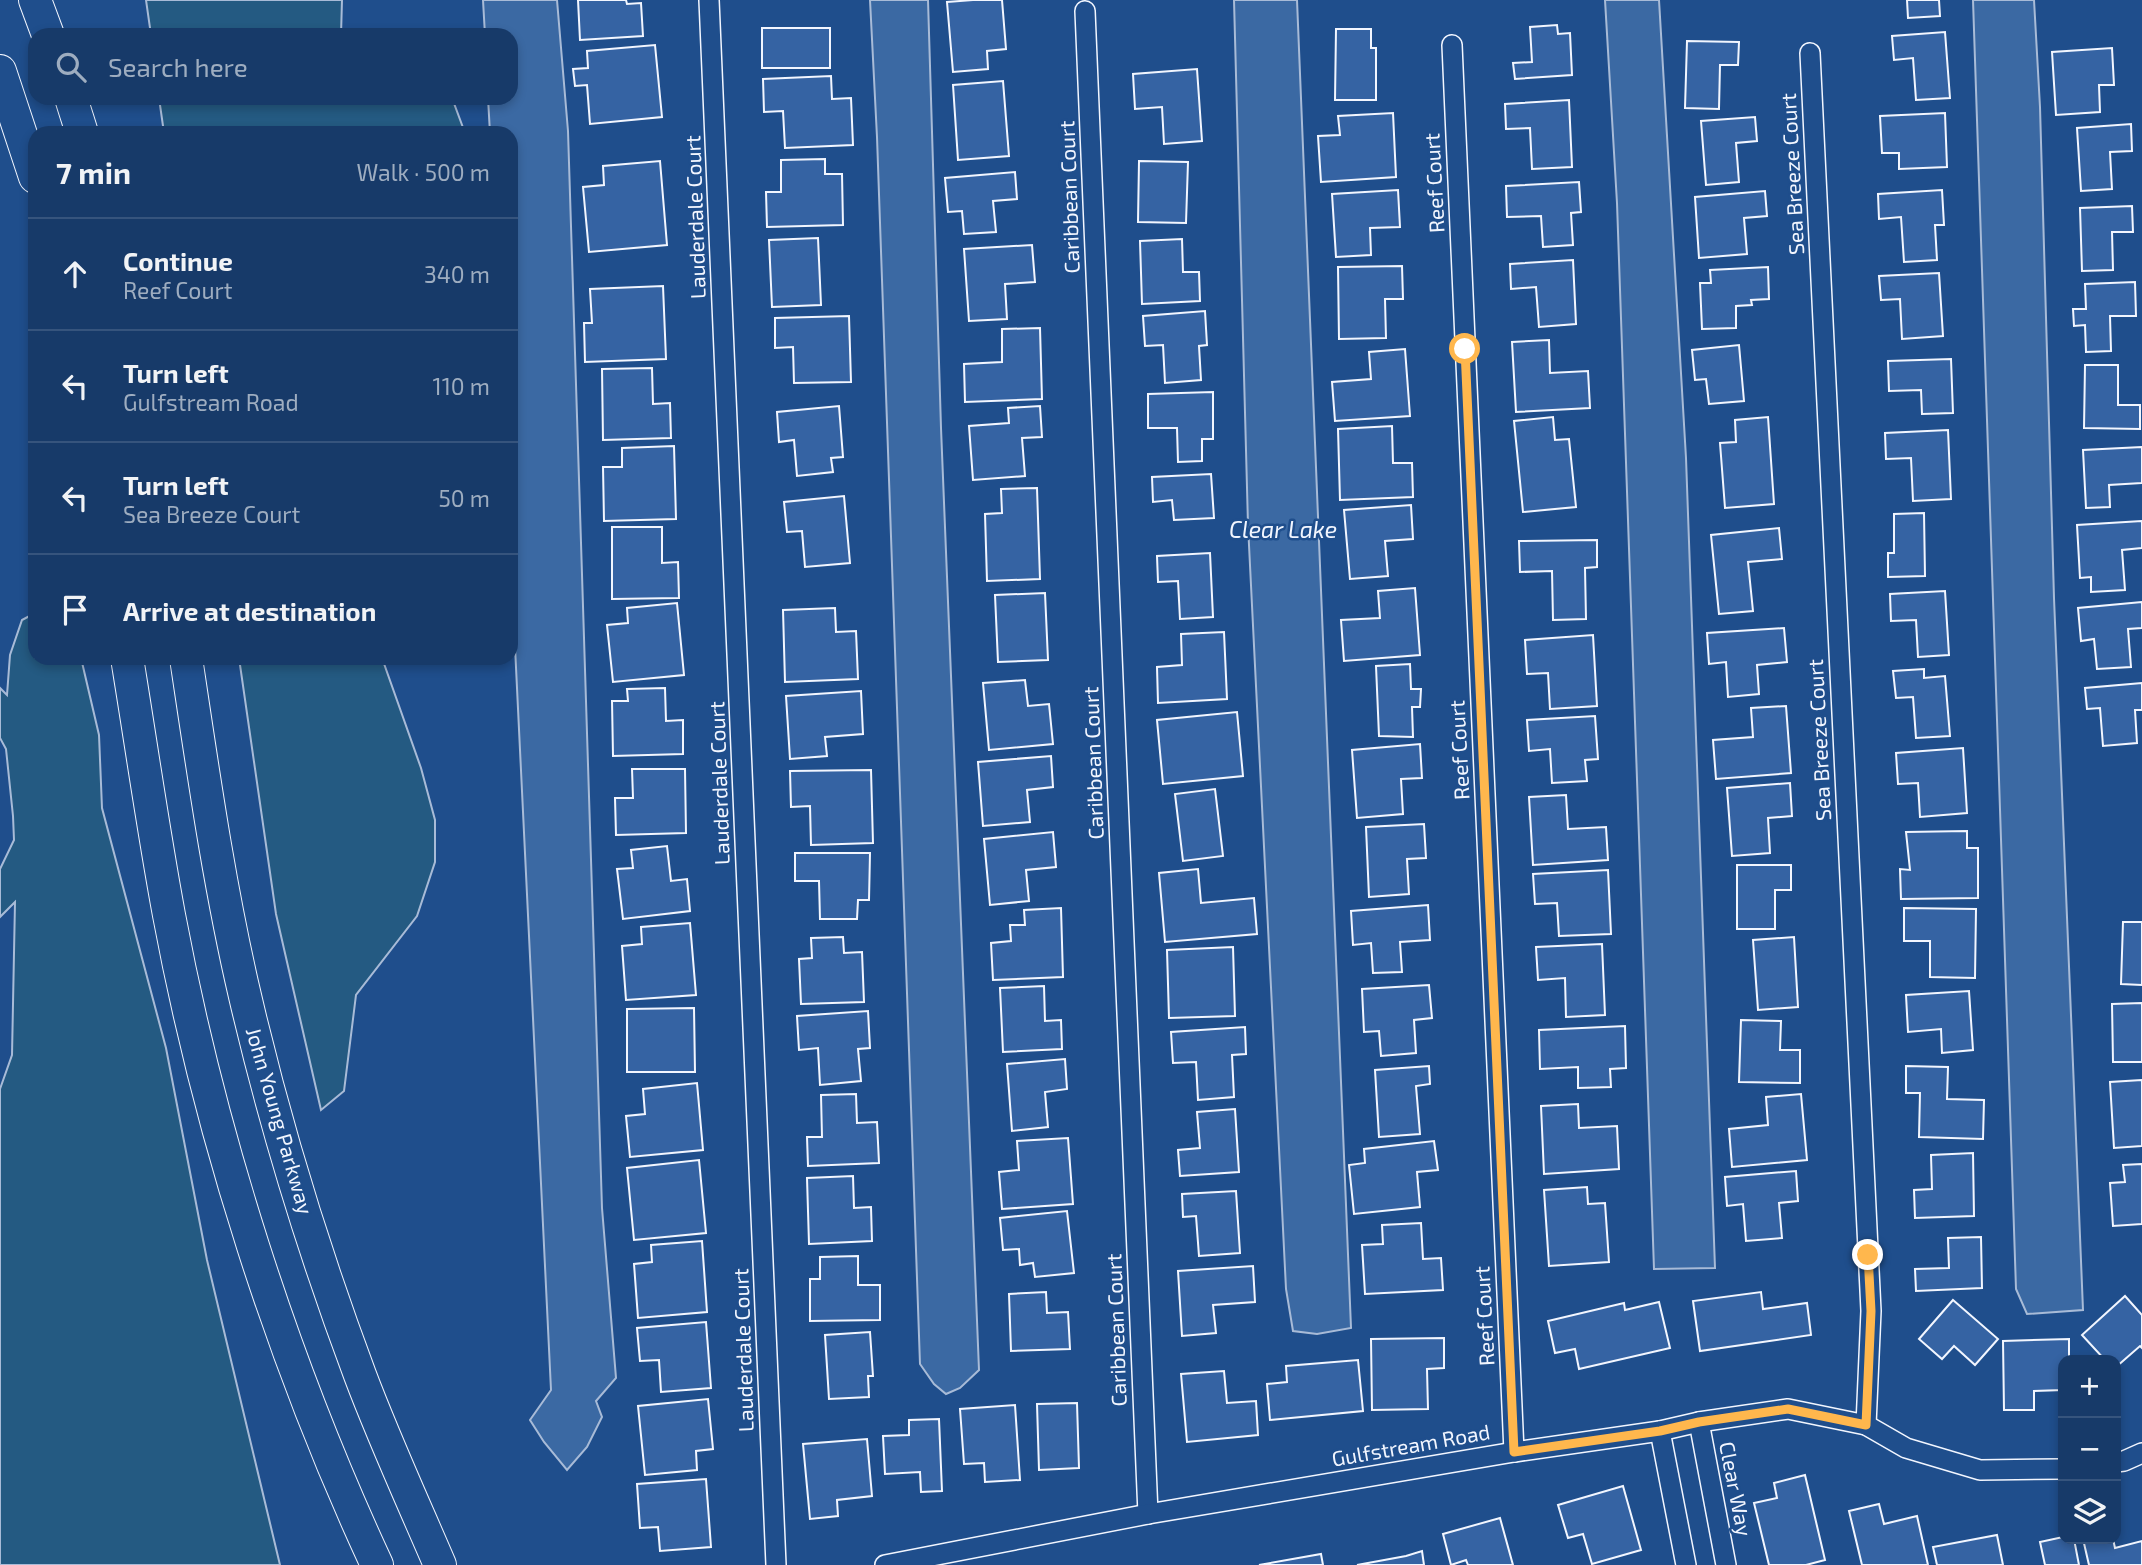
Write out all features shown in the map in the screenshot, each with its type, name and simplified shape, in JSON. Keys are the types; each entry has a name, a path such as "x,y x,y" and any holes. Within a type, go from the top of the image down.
{"main road":[{"path":"35,0 45,28"},
{"path":"0,71 28,156"},
{"path":"73,105 80,126"},
{"path":"128,665 169,916 214,1107 265,1281 299,1378 377,1565"},
{"name":"John Young Parkway","path":"187,665 229,917 271,1102 326,1281 361,1378 440,1565"}],"street":[{"name":"Lauderdale Court","path":"709,0 776,1565"},
{"name":"Caribbean Court","path":"1085,11 1148,1514"},
{"name":"Reef Court","path":"1452,45 1514,1452"},
{"name":"Sea Breeze Court","path":"1810,53 1871,1311 1866,1425"},
{"name":"Gulfstream Road","path":"885,1565 1148,1514 1788,1409 1866,1425 1906,1448 1980,1469 2058,1469"},
{"name":"Clear Way","path":"1699,1422 1726,1565"},
{"path":"1660,1431 1686,1565"},
{"path":"2121,1461 2142,1454"}],"shaded area":[{"path":"146,0 342,0 341,28 150,28"},
{"path":"160,105 455,105 462,126 163,126"},
{"path":"28,617 28,665 83,665 99,735 102,808 166,1048 207,1260 280,1565 0,1565 0,1089 12,1055 15,902 0,917 0,869 14,840 6,749 0,738 0,688 7,695 10,655 22,620"},
{"path":"240,665 384,665 421,768 435,820 435,862 417,916 356,995 344,1091 321,1110 276,914"}],"water":[{"path":"483,0 557,0 568,131 602,1208 616,1378 596,1401 602,1417 587,1447 567,1470 530,1420 551,1390 516,665 518,665 518,126 490,126 488,105 518,105 518,28 485,28"},
{"path":"870,0 928,0 941,428 979,1370 960,1388 946,1394 934,1384 920,1364"},
{"name":"Clear Lake","path":"1234,0 1297,0 1351,1328 1317,1334 1293,1331 1286,1289 1248,525"},
{"path":"1605,0 1659,0 1686,458 1715,1268 1654,1269 1617,203"},
{"path":"1973,0 2034,0 2040,107 2054,598 2083,1310 2027,1314 2016,1289"}],"building":[{"path":"578,0 626,0 627,4 641,3 643,36 580,40"},
{"path":"1002,0 1006,49 987,51 988,69 953,72 947,2"},
{"path":"1907,0 1939,0 1940,16 1908,18"},
{"path":"1557,25 1558,34 1570,33 1572,75 1515,79 1513,63 1532,62 1530,27"},
{"path":"762,28 830,28 830,68 762,68"},
{"path":"1336,29 1371,29 1371,48 1376,48 1376,100 1335,100"},
{"path":"1945,32 1950,98 1916,100 1913,58 1894,60 1892,36"},
{"path":"1687,41 1739,42 1738,65 1720,65 1719,109 1685,108"},
{"path":"655,45 662,117 590,124 587,85 575,86 573,69 588,68 587,51"},
{"path":"2112,48 2114,85 2099,85 2100,112 2056,115 2052,52"},
{"path":"1197,69 1202,141 1164,144 1162,107 1135,109 1133,74"},
{"path":"831,76 832,99 851,98 853,145 785,148 783,111 764,112 763,79"},
{"path":"1003,81 1009,156 958,160 953,85"},
{"path":"1569,100 1572,167 1532,169 1530,128 1506,129 1505,104"},
{"path":"1393,113 1396,177 1321,182 1318,136 1340,135 1338,116"},
{"path":"1945,113 1947,167 1899,169 1899,153 1882,153 1880,116"},
{"path":"1755,117 1757,141 1736,143 1739,182 1706,185 1701,121"},
{"path":"2131,124 2132,151 2110,152 2112,189 2081,191 2077,128"},
{"path":"825,159 825,174 842,174 843,225 767,227 766,192 781,192 781,160"},
{"path":"660,161 667,245 589,252 583,187 604,185 603,166"},
{"path":"1139,161 1188,162 1186,223 1138,222"},
{"path":"1015,172 1017,199 993,201 996,232 964,234 962,211 948,212 945,178"},
{"path":"1579,182 1581,212 1571,213 1573,245 1543,247 1541,216 1507,217 1506,186"},
{"path":"1398,190 1400,227 1370,228 1371,255 1336,257 1332,194"},
{"path":"1942,190 1944,225 1935,225 1937,260 1904,262 1901,217 1879,219 1878,194"},
{"path":"1765,191 1767,216 1744,218 1747,254 1699,258 1695,197"},
{"path":"2132,206 2133,232 2112,232 2113,270 2082,271 2080,208"},
{"path":"818,238 821,305 772,307 769,240"},
{"path":"1182,239 1183,272 1199,272 1200,301 1142,304 1140,241"},
{"path":"1032,245 1035,282 1005,284 1007,319 969,321 964,249"},
{"path":"1573,260 1576,324 1539,327 1536,287 1511,289 1510,264"},
{"path":"1402,266 1403,299 1385,299 1386,338 1339,339 1338,267"},
{"path":"1768,267 1769,299 1751,300 1752,305 1736,306 1736,328 1702,329 1700,283 1711,283 1710,270"},
{"path":"1939,273 1943,336 1902,339 1900,299 1881,300 1879,276"},
{"path":"2135,282 2136,316 2110,316 2111,351 2086,352 2085,325 2074,326 2073,309 2086,309 2085,284"},
{"path":"663,286 666,359 585,362 584,323 592,323 590,289"},
{"path":"1205,311 1207,345 1199,346 1201,380 1165,383 1163,345 1145,346 1143,316"},
{"path":"849,316 851,382 794,383 793,347 775,348 775,318"},
{"path":"1040,328 1042,399 965,402 964,364 1002,362 1002,329"},
{"path":"1549,340 1550,373 1588,371 1590,408 1516,412 1512,342"},
{"path":"1739,345 1744,401 1709,404 1706,379 1695,380 1692,350"},
{"path":"1405,349 1410,416 1335,421 1332,382 1371,379 1369,352"},
{"path":"1951,359 1953,413 1922,414 1921,390 1889,391 1888,361"},
{"path":"2085,365 2118,365 2118,405 2140,405 2140,429 2084,428"},
{"path":"652,368 653,404 670,403 671,438 603,440 602,369"},
{"path":"1213,392 1213,439 1202,439 1202,461 1178,462 1177,428 1148,428 1148,394"},
{"path":"839,406 843,457 831,458 833,472 797,476 794,440 779,442 777,412"},
{"path":"1040,406 1042,437 1022,438 1025,476 973,480 969,426 1009,423 1008,408"},
{"path":"1553,417 1555,440 1569,439 1576,507 1523,512 1514,421"},
{"path":"1768,417 1774,504 1725,508 1720,443 1736,442 1735,420"},
{"path":"1392,426 1393,463 1412,463 1413,497 1340,500 1338,429"},
{"path":"1948,430 1951,499 1913,501 1911,458 1886,459 1885,433"},
{"path":"674,446 676,519 604,521 603,467 622,467 622,448"},
{"path":"2142,447 2142,483 2109,485 2110,507 2086,508 2083,450"},
{"path":"1211,474 1214,518 1174,520 1172,500 1153,502 1152,477"},
{"path":"1037,488 1040,579 987,581 985,514 1002,513 1001,489"},
{"path":"844,496 850,563 805,567 802,531 787,532 784,502"},
{"path":"1411,505 1413,539 1385,541 1388,576 1350,579 1344,510"},
{"path":"1924,513 1925,576 1888,577 1888,553 1894,553 1894,514"},
{"path":"2142,521 2142,548 2122,550 2125,590 2091,592 2091,577 2080,578 2077,525"},
{"path":"612,527 662,527 662,563 678,562 679,598 612,599"},
{"path":"1779,528 1782,559 1748,562 1753,611 1719,614 1711,535"},
{"path":"1597,540 1597,567 1585,568 1586,619 1553,620 1552,571 1520,572 1519,541"},
{"path":"1210,553 1213,617 1180,619 1178,581 1158,582 1157,556"},
{"path":"1415,588 1420,655 1344,661 1341,620 1380,618 1378,591"},
{"path":"1945,591 1949,655 1918,657 1916,620 1891,621 1890,594"},
{"path":"1045,593 1048,660 998,662 995,595"},
{"path":"2142,602 2142,628 2128,629 2131,667 2097,669 2094,639 2081,641 2078,608"},
{"path":"677,603 684,675 613,682 607,625 628,623 627,608"},
{"path":"835,608 836,632 856,631 858,679 785,682 783,610"},
{"path":"1784,628 1787,662 1757,665 1759,694 1728,697 1726,662 1709,664 1707,633"},
{"path":"1224,632 1227,699 1158,703 1157,667 1182,665 1181,634"},
{"path":"1593,635 1597,706 1550,709 1548,673 1527,674 1525,640"},
{"path":"1410,664 1411,689 1421,689 1420,707 1412,707 1413,737 1379,736 1376,666"},
{"path":"1924,669 1924,678 1945,676 1950,736 1916,738 1913,697 1896,698 1893,671"},
{"path":"1025,680 1028,706 1049,704 1053,744 989,750 983,683"},
{"path":"2142,683 2142,710 2135,710 2137,743 2103,746 2100,708 2087,709 2085,688"},
{"path":"665,688 666,721 683,720 683,754 613,756 612,701 628,701 627,689"},
{"path":"861,691 863,734 825,737 827,756 790,759 786,696"},
{"path":"1786,706 1791,773 1716,779 1713,740 1753,737 1751,708"},
{"path":"1237,712 1243,776 1163,784 1157,720"},
{"path":"1595,716 1598,759 1585,760 1587,781 1552,783 1550,749 1529,751 1527,720"},
{"path":"1420,744 1422,778 1401,779 1403,814 1357,818 1352,750"},
{"path":"1963,748 1967,813 1920,817 1918,783 1898,784 1896,753"},
{"path":"1051,756 1053,787 1027,790 1030,822 983,826 978,762"},
{"path":"632,769 685,769 686,833 616,835 615,798 633,798"},
{"path":"871,770 873,843 811,845 810,806 791,807 790,771"},
{"path":"1790,783 1792,816 1768,818 1770,853 1732,856 1727,788"},
{"path":"1215,789 1223,856 1183,861 1175,794"},
{"path":"1566,795 1568,829 1606,827 1608,860 1533,865 1529,797"},
{"path":"1424,824 1426,858 1407,859 1409,894 1369,897 1366,827"},
{"path":"1967,831 1967,848 1978,848 1978,898 1901,899 1900,869 1910,870 1906,832"},
{"path":"1053,832 1056,867 1026,870 1029,901 990,905 984,839"},
{"path":"667,846 671,881 687,879 690,911 623,919 617,869 633,868 631,850"},
{"path":"795,853 870,853 869,900 858,900 857,919 820,919 819,881 795,881"},
{"path":"1737,865 1791,865 1791,890 1775,890 1775,929 1737,929"},
{"path":"1198,869 1201,903 1254,898 1257,934 1165,942 1159,873"},
{"path":"1608,870 1611,934 1559,936 1557,903 1535,904 1533,874"},
{"path":"1428,905 1430,940 1400,942 1402,972 1373,973 1371,943 1353,945 1351,911"},
{"path":"1061,908 1063,977 993,980 991,943 1011,941 1010,925 1025,925 1024,910"},
{"path":"1904,908 1976,909 1975,978 1930,977 1930,941 1904,941"},
{"path":"2123,922 2142,922 2142,985 2121,984"},
{"path":"690,923 696,995 626,1000 622,946 642,944 641,927"},
{"path":"843,937 844,953 862,952 864,1002 801,1004 799,959 812,958 811,938"},
{"path":"1794,937 1798,1007 1758,1010 1753,940"},
{"path":"1602,944 1605,1015 1566,1017 1565,978 1538,980 1536,947"},
{"path":"1233,947 1235,1016 1169,1018 1167,950"},
{"path":"1429,985 1432,1018 1414,1020 1416,1053 1381,1056 1379,1031 1364,1032 1362,989"},
{"path":"1044,986 1045,1021 1061,1020 1062,1049 1003,1052 1000,988"},
{"path":"1969,991 1973,1050 1942,1053 1941,1029 1908,1032 1906,995"},
{"path":"2142,1003 2142,1062 2113,1062 2112,1004"},
{"path":"694,1008 695,1072 627,1072 627,1009"},
{"path":"868,1011 870,1048 858,1049 861,1081 820,1085 818,1048 799,1050 797,1016"},
{"path":"1741,1020 1781,1021 1780,1050 1800,1050 1800,1083 1739,1082"},
{"path":"1625,1026 1626,1068 1610,1069 1611,1087 1578,1088 1578,1067 1540,1069 1539,1030"},
{"path":"1245,1027 1246,1054 1232,1055 1234,1097 1198,1100 1196,1062 1173,1063 1171,1032"},
{"path":"1065,1059 1067,1089 1045,1092 1048,1127 1012,1131 1007,1064"},
{"path":"1429,1066 1430,1084 1416,1086 1420,1134 1379,1137 1375,1070"},
{"path":"1906,1066 1948,1067 1947,1099 1984,1100 1983,1139 1919,1137 1920,1093 1906,1093"},
{"path":"2142,1080 2142,1146 2114,1148 2110,1082"},
{"path":"697,1083 703,1150 630,1157 626,1116 645,1114 643,1089"},
{"path":"856,1094 857,1123 877,1122 879,1163 808,1166 807,1137 822,1137 821,1095"},
{"path":"1801,1094 1807,1160 1732,1167 1729,1129 1768,1125 1766,1097"},
{"path":"1578,1104 1579,1128 1617,1126 1619,1169 1544,1174 1541,1106"},
{"path":"1235,1109 1239,1172 1180,1176 1178,1150 1200,1148 1197,1112"},
{"path":"1068,1138 1073,1204 1002,1209 999,1172 1019,1170 1017,1141"},
{"path":"1434,1141 1438,1170 1417,1172 1420,1207 1354,1214 1349,1165 1365,1163 1364,1149"},
{"path":"1973,1153 1974,1216 1915,1218 1914,1190 1932,1189 1931,1155"},
{"path":"699,1160 706,1233 634,1240 627,1168"},
{"path":"2142,1164 2142,1224 2113,1226 2110,1183 2125,1182 2123,1165"},
{"path":"1796,1171 1798,1201 1779,1203 1782,1238 1746,1241 1743,1204 1727,1206 1725,1177"},
{"path":"853,1176 854,1208 871,1207 872,1241 809,1244 807,1178"},
{"path":"1587,1187 1588,1204 1605,1203 1609,1262 1549,1266 1544,1190"},
{"path":"1236,1191 1240,1253 1199,1256 1196,1216 1183,1217 1182,1194"},
{"path":"1067,1211 1074,1273 1035,1277 1033,1263 1020,1265 1019,1249 1003,1250 1000,1218"},
{"path":"1421,1223 1423,1259 1441,1258 1443,1290 1365,1294 1362,1245 1383,1244 1382,1225"},
{"path":"1981,1237 1982,1288 1916,1291 1915,1269 1949,1268 1948,1238"},
{"path":"702,1241 707,1312 638,1318 634,1264 652,1262 651,1245"},
{"path":"858,1256 858,1285 880,1285 880,1320 810,1321 810,1279 820,1279 820,1257"},
{"path":"1253,1266 1255,1302 1213,1305 1216,1333 1182,1336 1178,1271"},
{"path":"1046,1292 1047,1313 1068,1312 1070,1349 1011,1351 1009,1294"},
{"path":"1761,1292 1763,1309 1807,1303 1811,1335 1700,1351 1693,1301"},
{"path":"2125,1296 2142,1315 2142,1348 2140,1346 2121,1363 2121,1355 2100,1355 2082,1335"},
{"path":"1953,1300 1998,1339 1975,1365 1954,1346 1942,1359 1919,1339"},
{"path":"1659,1302 1670,1348 1579,1369 1575,1349 1555,1353 1548,1321 1624,1303 1625,1310"},
{"path":"706,1322 711,1388 661,1392 659,1360 640,1361 637,1328"},
{"path":"870,1332 873,1376 868,1376 869,1397 829,1399 825,1335"},
{"path":"1444,1338 1444,1368 1427,1369 1428,1409 1372,1410 1371,1339"},
{"path":"2069,1339 2069,1355 2058,1355 2058,1390 2034,1391 2034,1410 2004,1410 2003,1341"},
{"path":"1358,1360 1363,1411 1270,1420 1267,1384 1287,1382 1286,1366"},
{"path":"1224,1371 1227,1403 1256,1401 1258,1435 1187,1442 1181,1374"},
{"path":"708,1399 713,1449 696,1451 697,1470 645,1475 638,1406"},
{"path":"1077,1403 1079,1468 1039,1470 1037,1404"},
{"path":"1015,1405 1020,1480 985,1482 984,1463 964,1464 960,1409"},
{"path":"939,1419 942,1491 921,1492 920,1472 885,1474 883,1436 909,1435 909,1420"},
{"path":"867,1439 872,1496 837,1500 838,1516 810,1519 803,1444"},
{"path":"1805,1475 1825,1560 1806,1565 1769,1565 1754,1503 1777,1498 1774,1483"},
{"path":"706,1479 711,1547 660,1551 658,1527 640,1528 637,1484"},
{"path":"1623,1486 1641,1550 1592,1564 1583,1534 1568,1538 1558,1505"},
{"path":"1879,1504 1884,1524 1917,1516 1928,1565 1862,1565 1849,1511"},
{"path":"1500,1518 1513,1565 1468,1565 1466,1560 1451,1565 1443,1534"},
{"path":"1997,1535 2003,1565 1937,1565 1933,1547"},
{"path":"2058,1538 2058,1544 2075,1544 2079,1565 2045,1565 2040,1542"},
{"path":"2142,1541 2142,1565 2089,1565 2084,1544 2114,1544 2115,1548"},
{"path":"1422,1551 1424,1565 1357,1565 1406,1556"},
{"path":"1321,1554 1323,1565 1259,1565"}],"route":[{"path":"1465,349 1514,1452 1788,1409 1866,1425 1871,1311 1868,1255"}]}
